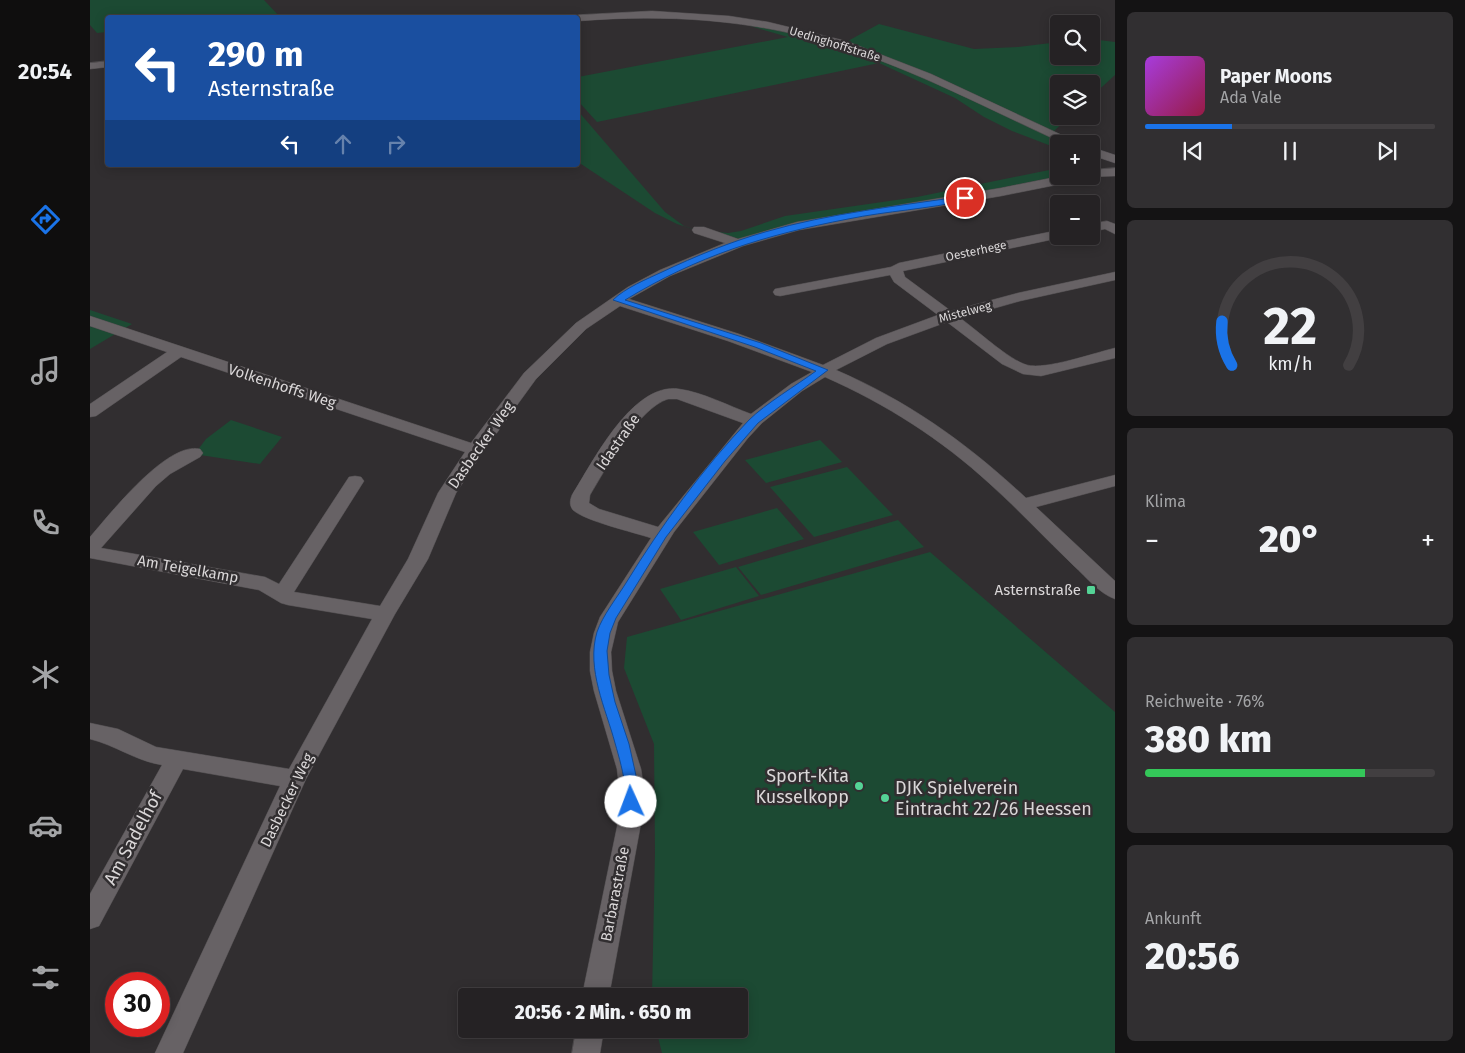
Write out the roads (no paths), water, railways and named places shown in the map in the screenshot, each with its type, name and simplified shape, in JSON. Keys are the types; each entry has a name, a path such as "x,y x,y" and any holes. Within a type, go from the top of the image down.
{"street":[{"name":"Uedinghoffstraße","path":"580,18 680,16 752,22 803,33 876,56 1055,135"},
{"path":"90,66 105,64"},
{"path":"1100,154 1115,159"},
{"path":"1100,173 1115,172"},
{"name":"Dasbecker Weg","path":"169,1053 295,778 385,614 418,560 447,494 475,450 530,376 581,326 617,300 665,273 738,243 797,226 1050,182"},
{"path":"699,230 738,243"},
{"name":"Oesterhege","path":"780,292 894,270 899,267 1050,236"},
{"path":"894,270 899,279 1008,361 1023,369 1041,371 1115,353"},
{"name":"Mistelweg","path":"824,370 875,342 947,315 1115,276"},
{"path":"617,300 758,345 824,370 856,384 921,420 962,452 1023,505 1115,592"},
{"name":"Volkenhoffs Weg","path":"90,321 475,450"},
{"path":"90,412 178,352"},
{"name":"Barbarastraße","path":"597,988 628,829 632,789 622,744 608,702 602,675 601,651 603,633 610,617 662,535 690,497 754,421 824,370"},
{"name":"Idastraße","path":"662,535 592,513 580,506 579,501 581,494 641,408 664,394 680,394 754,421"},
{"name":"Am Teigelkamp","path":"90,550 152,479 174,461 194,453"},
{"path":"1023,505 1115,480"},
{"path":"283,594 355,481"},
{"name":"Am Teigelkamp","path":"90,550 265,584 288,598 385,614"},
{"path":"90,731 110,735 152,755 295,778"},
{"name":"Am Sadelhof","path":"90,918 177,759"},
{"path":"586,1053 588,1038"}],"place":[{"name":"Asternstraße","path":"1091,590"},
{"name":"Sport-Kita Kusselkopp","path":"859,786"},
{"name":"DJK Spielverein Eintracht 22/26 Heessen","path":"885,798"}]}
